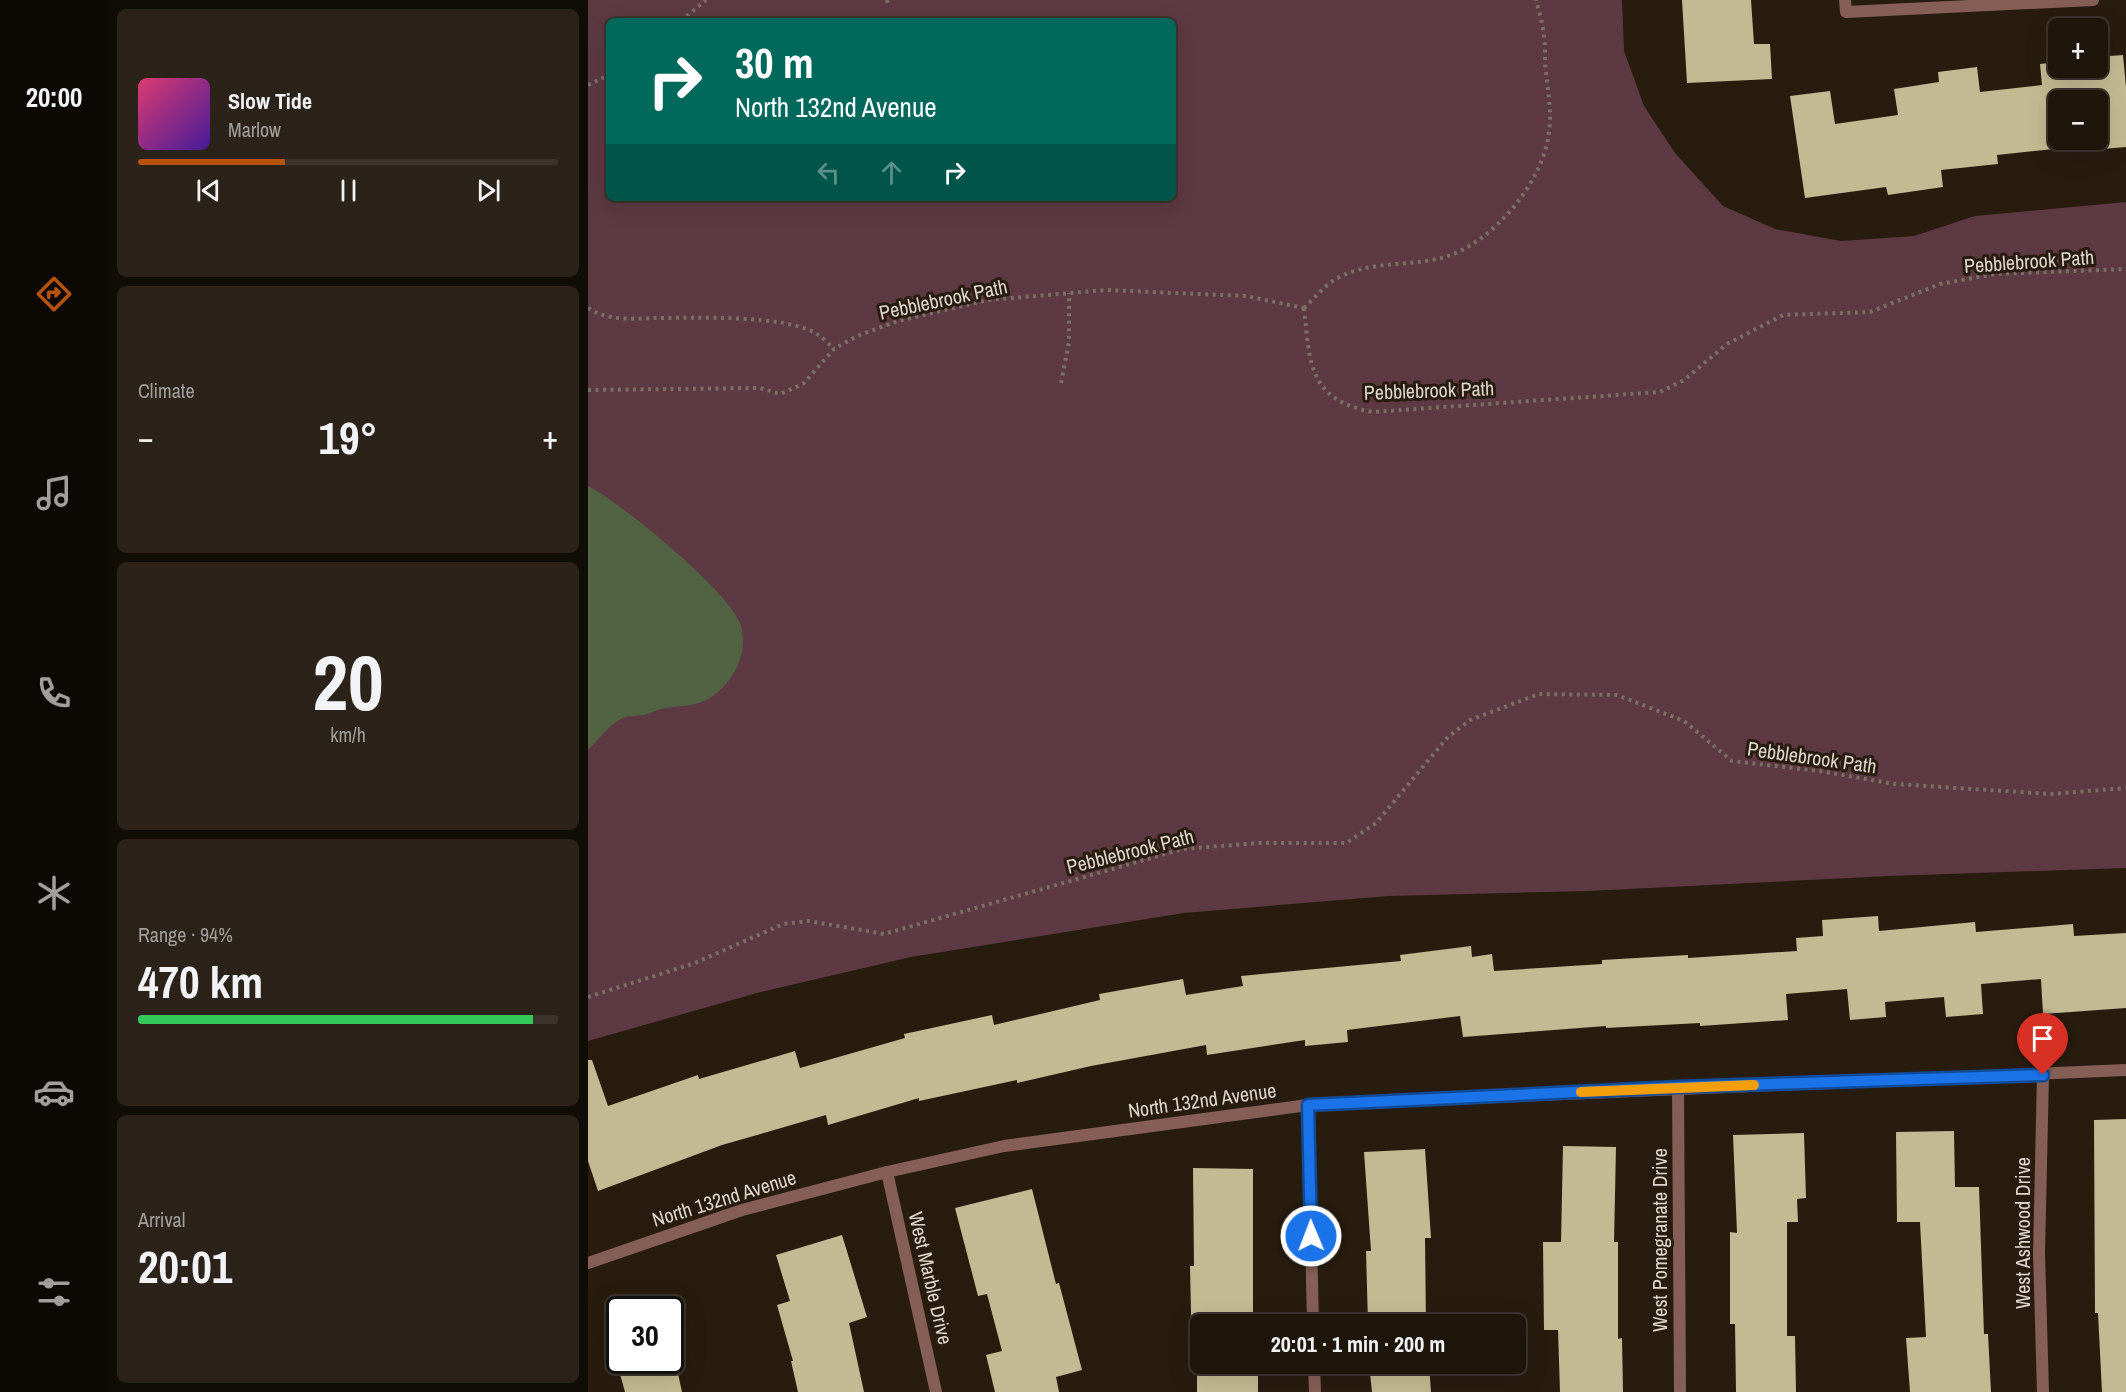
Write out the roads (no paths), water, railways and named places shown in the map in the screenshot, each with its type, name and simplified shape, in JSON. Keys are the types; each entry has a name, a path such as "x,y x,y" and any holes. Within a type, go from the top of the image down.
{"street":[{"path":"1845,6 2093,0"},
{"name":"North 132nd Avenue","path":"588,1263 742,1210 887,1172 1004,1146 1308,1105 1678,1087 2043,1075 2126,1070"},
{"name":"West Ashwood Drive","path":"2043,1075 2039,1252 2043,1392"},
{"name":"West Pomegranate Drive","path":"1678,1087 1680,1392"},
{"path":"1308,1105 1313,1314"},
{"name":"West Marble Drive","path":"887,1172 936,1392"},
{"path":"1314,1374 1315,1392"}]}
